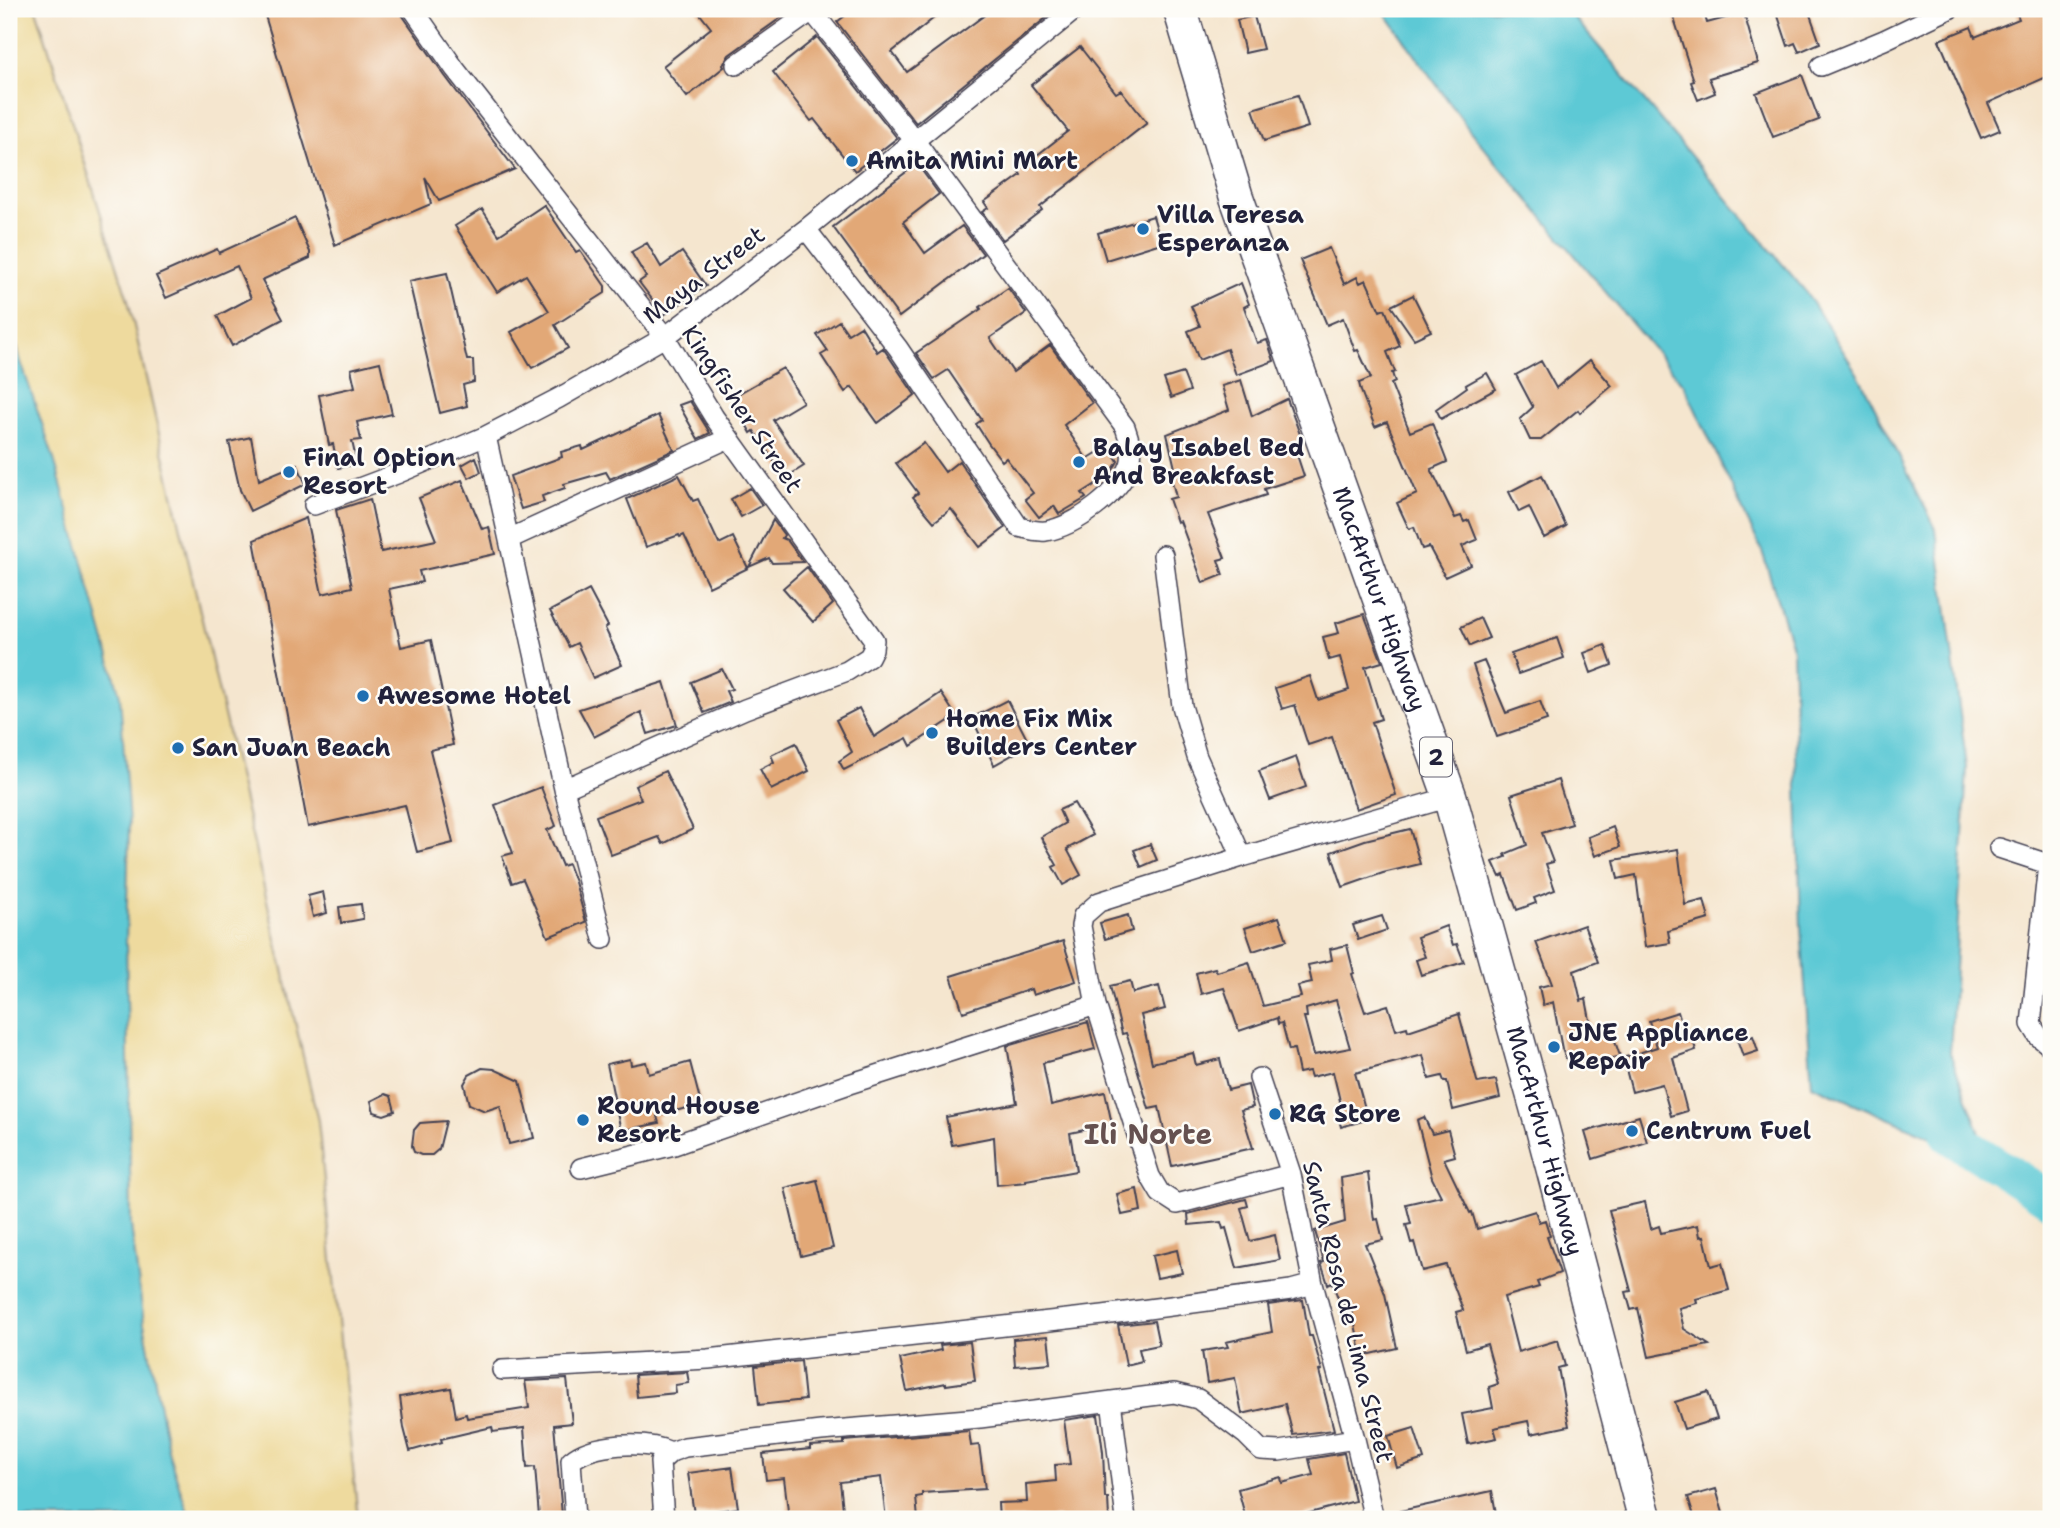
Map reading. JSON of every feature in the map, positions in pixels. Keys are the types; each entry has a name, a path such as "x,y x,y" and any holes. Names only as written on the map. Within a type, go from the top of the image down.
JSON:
{"highway":[{"name":"MacArthur Highway","path":"1180,9 1236,196 1450,797 1542,1127 1645,1519"}],"street":[{"name":"Kingfisher Street","path":"413,9 455,69 665,337 729,439 874,639 869,657 847,671 745,709 564,789"},
{"name":"Maya Street","path":"314,505 486,436 665,337 806,229 1076,9"},
{"path":"1821,66 1949,9"},
{"path":"736,65 813,10 915,141 1125,427 1130,442 1131,463 1109,495 1077,520 1057,528 1045,531 1019,527 898,348 806,229"},
{"path":"486,436 564,789 603,939"},
{"path":"509,539 729,439"},
{"path":"1163,555 1182,706 1198,757 1241,857"},
{"path":"1291,1174 1177,1204 1160,1193 1150,1176 1096,1005 1081,926 1083,916 1099,902 1241,857 1450,797"},
{"path":"1999,848 2050,865 2031,1024 2039,1037 2051,1047"},
{"path":"581,1168 674,1145 849,1084 1096,1005"},
{"name":"Santa Rosa de Lima Street","path":"1259,1078 1291,1174 1313,1284 1356,1439 1374,1519"},
{"path":"502,1370 708,1359 1116,1313 1291,1290 1313,1284"},
{"path":"664,1519 660,1462 671,1451 685,1447 821,1431 981,1418 1174,1393 1198,1399 1239,1429 1261,1450 1279,1451 1356,1439"},
{"path":"1111,1401 1126,1519"},
{"path":"575,1519 571,1461 581,1452 640,1443 671,1451"}],"sand":[{"name":"San Juan Beach","path":"9,9 36,9 128,300 318,1121 358,1519 190,1519 169,1455 144,1324 131,1226 126,941 129,825 18,349 9,327"}],"water":[{"path":"1382,9 1567,9 1806,292 1860,378 1936,529 1967,768 1950,1053 1991,1163 1812,1085 1801,928 1793,650 1762,551 1684,385 1470,131"},
{"path":"9,327 54,459 120,696 129,824 126,941 131,1226 144,1324 169,1455 190,1519 9,1519"}],"building":[{"path":"263,9 398,9 515,169 439,201 425,177 431,204 335,245"},
{"path":"696,9 793,9 729,55 724,67 687,97 663,66 711,28"},
{"path":"854,9 945,9 892,52 907,72 993,9 1057,9 916,123 837,22"},
{"path":"1671,9 1703,9 1707,23 1744,13 1758,63 1709,78 1715,93 1698,100"},
{"path":"1790,9 1808,9 1820,43 1799,52 1795,43 1788,46 1777,13"},
{"path":"2015,9 2049,9 2051,75 1988,103 2000,130 1981,138 1939,40 1971,27 1975,37 2019,19"},
{"path":"1254,16 1263,49 1245,53 1237,20"},
{"path":"817,37 897,138 855,171 773,72"},
{"path":"1080,47 1116,93 1121,90 1147,123 1040,207 1042,210 1003,240 982,212 988,208 984,202 1021,175 1018,170 1068,131 1031,85"},
{"path":"1802,75 1819,120 1773,137 1756,93"},
{"path":"1298,95 1308,127 1264,141 1253,109"},
{"path":"917,164 939,194 903,222 925,253 962,226 983,254 899,317 833,227"},
{"path":"544,205 576,252 580,250 605,286 605,293 555,325 568,348 532,368 511,332 549,311 526,275 497,292 455,226 482,209 499,235"},
{"path":"1153,216 1161,243 1106,260 1098,233"},
{"path":"295,218 310,252 310,258 262,280 283,319 232,346 217,316 251,298 237,266 166,298 156,276 217,249 219,253"},
{"path":"647,243 661,267 682,252 706,286 664,315 639,282 646,277 631,252"},
{"path":"1329,248 1344,284 1357,277 1360,283 1366,280 1380,311 1385,309 1400,346 1387,352 1395,372 1392,373 1395,382 1391,384 1410,432 1432,423 1447,462 1431,469 1455,518 1461,516 1464,522 1469,520 1477,540 1462,546 1471,565 1445,577 1429,547 1422,549 1414,527 1409,529 1397,503 1417,494 1387,422 1375,427 1359,383 1371,378 1358,350 1355,351 1343,318 1327,325 1300,260"},
{"path":"447,273 467,360 473,360 474,382 463,385 467,406 440,413 409,281"},
{"path":"1241,283 1249,304 1244,307 1257,343 1267,340 1274,361 1236,375 1227,349 1199,360 1188,331 1200,326 1191,306"},
{"path":"1008,288 1026,313 990,338 1013,372 1050,345 1092,403 1064,425 1087,459 1108,446 1118,461 1110,475 1082,493 1086,498 1059,514 1054,506 1039,517 1025,499 1033,493 1006,458 1002,461 989,444 976,424 982,420 948,370 934,379 916,353"},
{"path":"1413,295 1431,331 1414,339 1391,306"},
{"path":"839,321 848,334 861,326 877,352 883,348 915,395 878,423 852,387 845,392 821,355 828,351 817,335"},
{"path":"1590,360 1612,386 1580,413 1578,410 1541,440 1530,440 1520,419 1533,407 1516,375 1541,361 1556,388"},
{"path":"380,362 392,414 357,422 361,440 352,441 357,464 338,468 333,444 329,445 319,395 355,387 351,369"},
{"path":"783,368 803,402 773,420 804,466 785,478 754,431 751,433 731,398"},
{"path":"1183,373 1190,391 1171,398 1164,379"},
{"path":"1487,373 1496,389 1441,419 1436,409 1467,387 1466,385"},
{"path":"1241,380 1252,416 1287,399 1302,440 1293,443 1304,476 1264,489 1266,495 1208,514 1225,558 1218,560 1223,575 1203,583 1169,499 1176,497 1169,470 1175,468 1167,434 1229,410 1222,386"},
{"path":"690,401 710,433 698,439 679,405"},
{"path":"658,415 674,450 610,479 606,472 564,484 565,488 542,496 544,502 521,509 510,476 562,457 561,452 582,446 583,450"},
{"name":"Final Option Resort","path":"251,437 259,480 297,464 306,484 250,511 240,490 229,442"},
{"path":"924,443 945,472 959,461 1005,528 980,547 951,509 934,522 913,497 918,493 896,463"},
{"path":"476,457 481,472 469,478 462,465"},
{"path":"679,475 693,501 698,499 719,544 733,537 748,568 709,587 684,535 646,547 627,499"},
{"path":"1542,475 1566,526 1544,538 1529,507 1519,512 1509,492"},
{"name":"Awesome Hotel","path":"462,480 482,529 489,527 495,554 419,571 422,582 389,589 401,647 431,640 453,745 430,750 453,843 417,852 405,805 308,827 254,540 306,518 322,594 352,587 336,510 370,499 381,552 436,540 419,498"},
{"path":"750,488 762,505 741,517 731,499"},
{"path":"773,520 784,535 782,538 787,540 803,562 772,563 769,558 749,567"},
{"path":"807,567 833,604 813,622 783,588"},
{"path":"589,590 608,626 605,628 622,665 593,678 577,643 569,647 550,611"},
{"path":"1364,614 1382,662 1365,667 1381,719 1372,722 1396,795 1356,809 1332,737 1308,745 1295,705 1282,709 1275,688 1310,676 1318,700 1349,690 1340,657 1329,660 1323,637 1339,633 1336,623"},
{"path":"1480,618 1489,638 1470,646 1461,627"},
{"path":"1557,638 1564,658 1518,674 1511,654"},
{"path":"1605,645 1612,665 1591,673 1584,653"},
{"path":"1484,661 1506,713 1540,701 1547,720 1497,737 1473,665"},
{"path":"722,669 732,689 726,691 731,702 704,713 691,682"},
{"path":"664,682 677,725 648,734 641,712 594,737 579,709"},
{"path":"941,693 956,716 911,746 907,738 844,770 839,761 852,752 836,720 859,708 874,737"},
{"path":"1007,700 1030,745 994,765 972,718"},
{"path":"796,743 809,771 771,790 760,769 774,762 771,755"},
{"path":"1296,757 1306,787 1270,800 1259,771"},
{"path":"665,771 693,829 663,844 659,837 611,855 596,816 641,799 635,786"},
{"path":"1558,780 1572,824 1542,833 1553,862 1546,864 1555,890 1534,898 1536,903 1517,910 1504,875 1500,877 1493,862 1527,845 1511,795"},
{"path":"541,787 556,826 547,830 562,866 568,864 586,922 548,937 523,879 512,883 502,856 513,853 495,805"},
{"path":"1074,803 1093,835 1067,849 1081,875 1063,885 1053,867 1057,865 1041,837 1065,823 1059,810"},
{"path":"1613,827 1620,847 1595,856 1588,837"},
{"path":"1410,829 1420,864 1343,887 1331,852"},
{"path":"1150,844 1157,860 1141,867 1134,850"},
{"path":"1678,849 1685,905 1704,900 1709,919 1668,931 1670,943 1645,947 1636,875 1618,879 1614,860"},
{"path":"323,892 327,913 313,917 308,896"},
{"path":"361,904 363,919 341,923 339,907"},
{"path":"1128,915 1132,931 1105,939 1100,923"},
{"path":"1382,916 1387,930 1358,940 1353,925"},
{"path":"1279,917 1287,940 1253,951 1245,928"},
{"path":"1584,925 1598,962 1574,971 1581,1001 1586,999 1593,1036 1611,1030 1620,1056 1579,1069 1575,1056 1566,1059 1562,1049 1553,1002 1543,1005 1539,987 1552,984 1536,942"},
{"path":"1446,926 1453,945 1457,944 1464,962 1421,975 1416,960 1425,957 1417,937"},
{"path":"1063,941 1076,981 1033,995 1031,989 963,1012 951,976"},
{"path":"1347,945 1354,973 1352,974 1365,1012 1388,1005 1396,1030 1407,1027 1408,1031 1459,1014 1477,1081 1496,1080 1500,1098 1453,1110 1447,1081 1444,1081 1442,1076 1429,1079 1423,1055 1355,1073 1366,1112 1359,1114 1362,1121 1341,1127 1336,1107 1341,1105 1333,1072 1311,1077 1309,1071 1299,1073 1294,1049 1289,1050 1282,1023 1278,1024 1277,1018 1239,1031 1224,988 1201,994 1196,973 1215,968 1217,972 1249,962 1263,1006 1301,997 1298,986 1312,983 1308,965 1332,960 1330,949","holes":["1336,1000 1350,1048 1314,1055 1304,1017 1307,1017 1306,1009"]},
{"path":"1130,981 1133,993 1159,986 1165,1009 1141,1015 1152,1063 1193,1053 1196,1065 1220,1059 1228,1090 1248,1085 1253,1107 1241,1110 1253,1148 1172,1166 1159,1107 1149,1109 1126,1033 1122,1034 1110,986"},
{"path":"1678,1012 1686,1037 1691,1035 1696,1050 1673,1058 1687,1111 1671,1116 1662,1084 1632,1092 1623,1058 1657,1047 1649,1021"},
{"path":"1088,1022 1095,1049 1043,1063 1051,1105 1105,1092 1112,1124 1070,1133 1076,1171 1026,1182 997,1185 994,1137 952,1145 946,1117 1017,1103 1007,1046"},
{"path":"1753,1036 1758,1051 1743,1056 1738,1042"},
{"path":"630,1059 631,1065 646,1062 649,1074 690,1062 701,1104 657,1116 659,1123 621,1131 607,1064"},
{"path":"482,1068 494,1069 520,1081 534,1138 509,1144 500,1106 485,1111 469,1104 464,1084 469,1075"},
{"path":"385,1094 391,1096 395,1111 384,1115 374,1112 371,1101"},
{"path":"1639,1116 1647,1142 1593,1159 1585,1132"},
{"path":"1424,1117 1432,1134 1448,1130 1455,1156 1444,1159 1470,1213 1472,1212 1477,1229 1535,1211 1539,1222 1545,1220 1550,1236 1547,1237 1560,1273 1537,1282 1539,1287 1504,1297 1518,1352 1558,1340 1565,1366 1558,1368 1569,1426 1531,1434 1528,1421 1494,1428 1497,1438 1468,1444 1462,1414 1493,1408 1489,1387 1498,1384 1487,1344 1466,1350 1456,1312 1463,1310 1446,1265 1422,1271 1406,1225 1411,1224 1406,1204 1441,1196 1432,1178 1417,1120"},
{"path":"446,1121 439,1149 432,1155 414,1152 414,1130 420,1123"},
{"path":"1368,1173 1374,1220 1378,1219 1383,1240 1365,1244 1385,1294 1397,1348 1362,1356 1350,1302 1341,1306 1332,1282 1328,1284 1315,1231 1345,1222 1341,1178"},
{"path":"817,1180 833,1248 801,1256 785,1188"},
{"path":"1137,1189 1141,1211 1122,1215 1117,1194"},
{"path":"1246,1199 1248,1206 1241,1208 1250,1241 1275,1235 1280,1260 1237,1268 1226,1228 1223,1229 1221,1222 1189,1225 1188,1214"},
{"path":"1645,1202 1651,1229 1659,1226 1661,1233 1698,1225 1700,1237 1704,1236 1711,1266 1722,1263 1729,1290 1696,1299 1697,1303 1679,1308 1684,1329 1709,1345 1649,1357 1638,1308 1631,1310 1626,1292 1631,1291 1609,1210"},
{"path":"1177,1250 1182,1273 1157,1278 1152,1256"},
{"path":"1303,1300 1309,1336 1312,1336 1322,1370 1319,1371 1334,1430 1293,1435 1285,1404 1242,1414 1235,1378 1207,1383 1202,1351 1228,1347 1226,1342 1272,1332 1268,1305"},
{"path":"1154,1321 1159,1345 1139,1349 1142,1361 1126,1365 1118,1325"},
{"path":"1048,1336 1051,1363 1015,1366 1013,1339"},
{"path":"970,1342 975,1381 946,1383 907,1391 900,1359 941,1350 940,1345"},
{"path":"801,1361 805,1400 759,1405 755,1366"},
{"path":"687,1372 689,1383 675,1385 676,1393 637,1397 635,1375"},
{"path":"567,1379 572,1423 554,1425 562,1515 539,1517 535,1467 527,1468 524,1428 493,1432 492,1427 441,1439 442,1442 410,1451 400,1397 451,1388 456,1417 466,1414 467,1418 529,1408 525,1381"},
{"path":"1708,1392 1717,1419 1684,1429 1675,1402"},
{"path":"1098,1415 1109,1519 999,1519 998,1503 1027,1502 1026,1484 1056,1481 1055,1465 1070,1464 1064,1420"},
{"path":"1414,1428 1424,1459 1397,1468 1388,1436"},
{"path":"969,1431 971,1446 979,1445 985,1489 922,1493 922,1496 916,1497 918,1519 886,1519 881,1477 840,1482 844,1519 789,1519 784,1478 766,1480 763,1454 810,1449 810,1446 844,1444 844,1441"},
{"path":"1344,1453 1355,1501 1287,1519 1246,1519 1238,1489 1281,1477 1282,1483 1313,1475 1309,1459"},
{"path":"732,1467 738,1508 694,1514 688,1473"},
{"path":"1716,1489 1723,1513 1695,1519 1688,1497"},
{"path":"1492,1491 1497,1519 1401,1519 1400,1511"}],"waterway":[{"path":"1949,1135 2051,1200"}],"place":[{"name":"Amita Mini Mart","path":"852,161"},
{"name":"Villa Teresa Esperanza","path":"1143,229"},
{"name":"Balay Isabel Bed And Breakfast","path":"1079,462"},
{"name":"Final Option Resort","path":"289,472"},
{"name":"Awesome Hotel","path":"363,696"},
{"name":"Home Fix Mix Builders Center","path":"932,733"},
{"name":"San Juan Beach","path":"178,748"},
{"name":"JNE Appliance Repair","path":"1554,1047"},
{"name":"RG Store","path":"1275,1114"},
{"name":"Round House Resort","path":"583,1120"},
{"name":"Centrum Fuel","path":"1632,1131"}],"district":[{"name":"Ili Norte","path":"1148,1134"}]}
